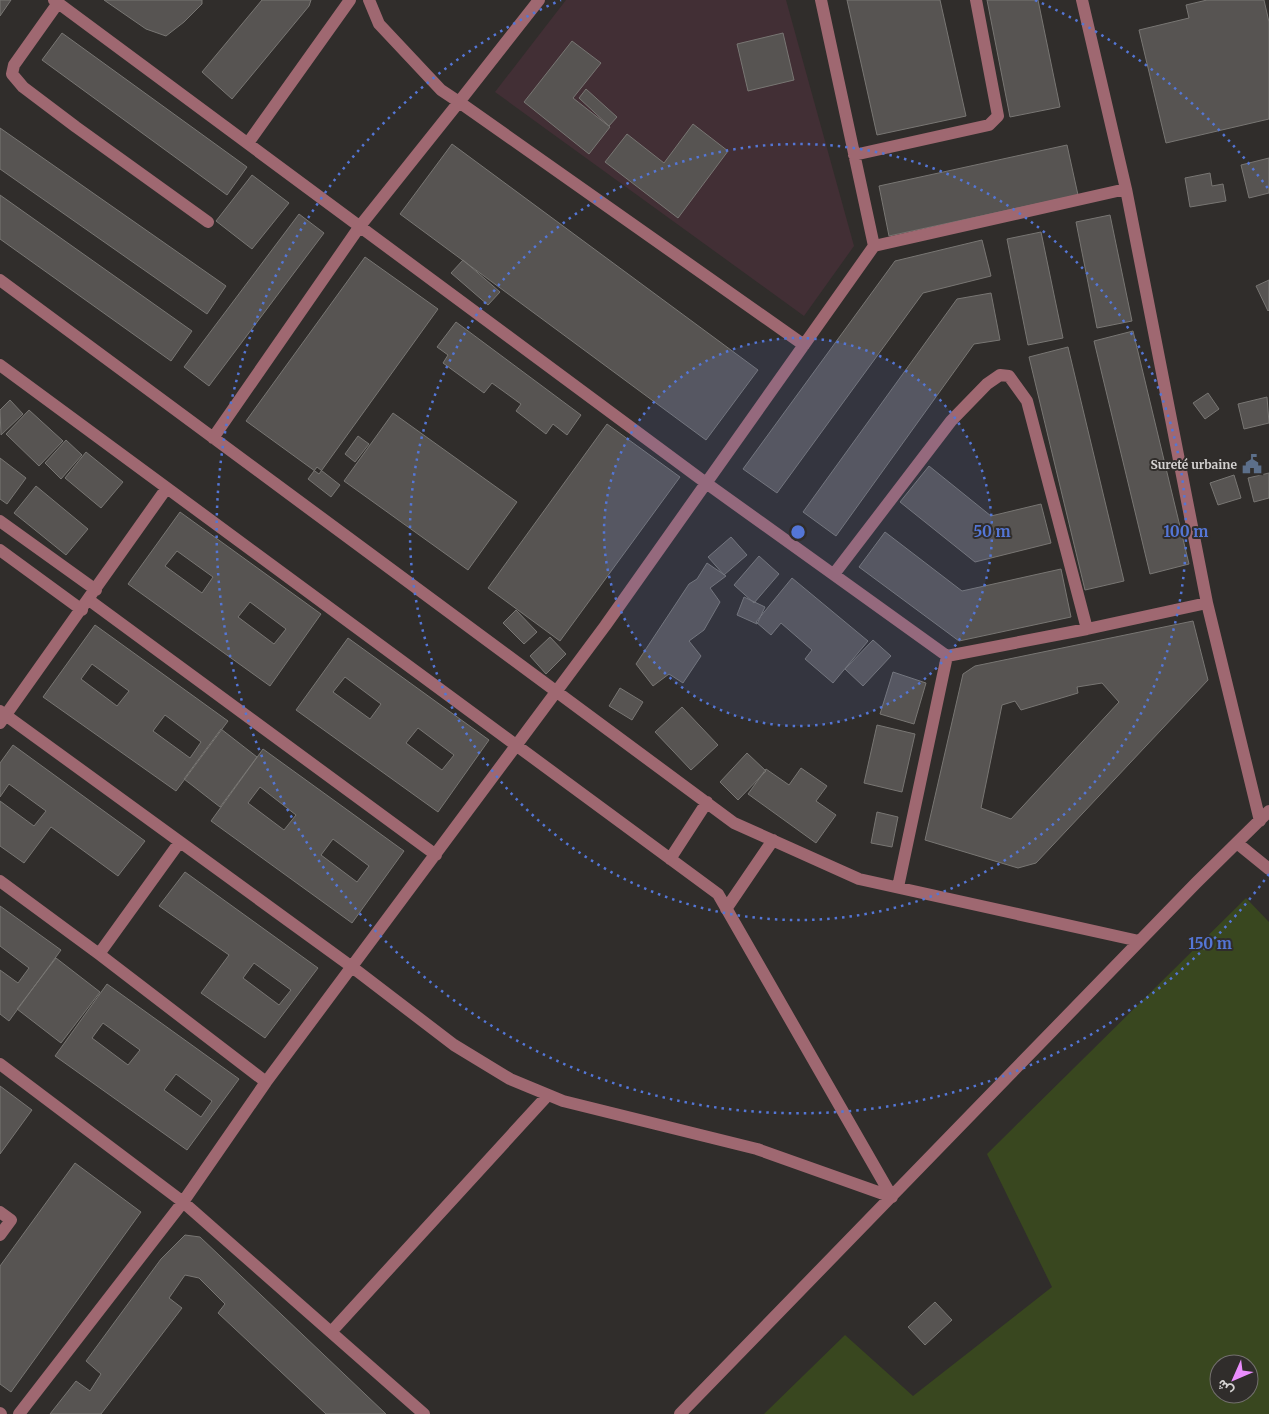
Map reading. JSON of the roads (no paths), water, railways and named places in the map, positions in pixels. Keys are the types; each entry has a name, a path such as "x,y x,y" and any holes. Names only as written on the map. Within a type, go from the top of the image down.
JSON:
{"street":[{"path":"248,143 350,0"},
{"path":"369,0 379,24 441,90 804,345"},
{"path":"213,438 360,226 539,0"},
{"path":"821,0 874,246"},
{"path":"854,155 989,125 998,116 976,0"},
{"path":"1082,0 1126,189 1207,603 1260,821"},
{"path":"208,222 61,116 23,87 12,74 14,65 56,1 706,483 947,656 1087,629 1207,603"},
{"path":"19,1414 183,1202 266,1082 557,691 874,246 1126,189"},
{"path":"0,280 734,823 859,879 1139,941"},
{"path":"0,365 718,894 892,1197"},
{"path":"834,574 951,421 987,384 1000,375 1009,376 1027,402 1087,629"},
{"path":"166,489 89,600 2,716 352,967 454,1045 510,1079 563,1101 757,1149 892,1197"},
{"path":"0,521 89,600 436,855"},
{"path":"0,550 89,600"},
{"path":"898,887 947,656"},
{"path":"670,859 707,802"},
{"path":"680,1414 1139,941 1269,811"},
{"path":"726,909 773,840"},
{"path":"99,954 179,843"},
{"path":"1237,844 1269,869"},
{"path":"0,881 266,1082"},
{"path":"0,1064 183,1202 332,1331 424,1414"},
{"path":"332,1331 548,1095"},
{"path":"0,1212 11,1220 0,1235"}],"place":[{"name":"Sureté urbaine","path":"1252,464"}]}
